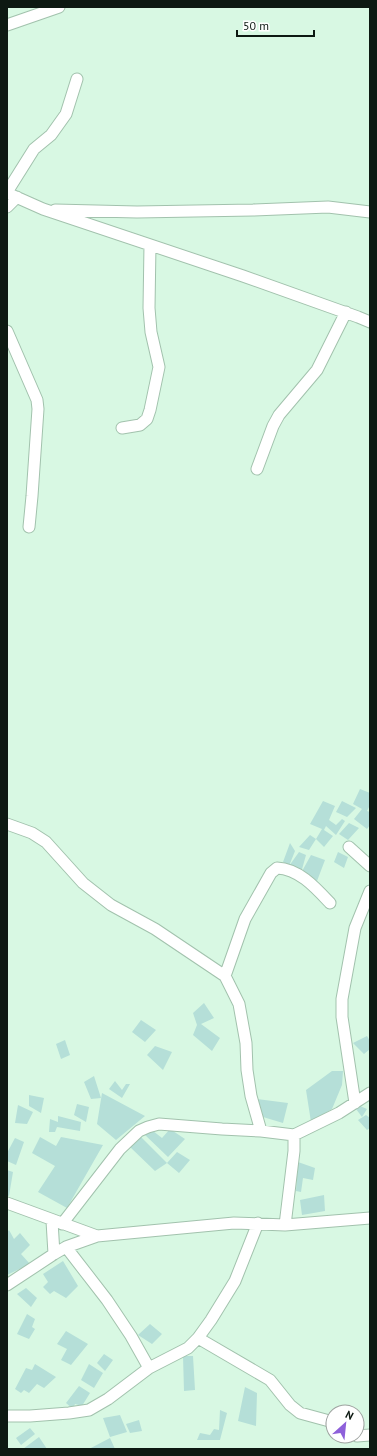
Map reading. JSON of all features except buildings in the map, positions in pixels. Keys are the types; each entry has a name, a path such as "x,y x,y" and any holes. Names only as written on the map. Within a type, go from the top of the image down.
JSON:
{"street":[{"path":"7,25 59,7"},
{"path":"7,207 10,194 34,149 51,135 66,114 77,78"},
{"path":"10,194 43,209 346,312 370,322"},
{"path":"43,209 137,212 328,207 370,212"},
{"path":"122,428 140,425 147,419 159,367 151,332 149,308 150,245"},
{"path":"257,469 279,414 317,370 346,312"},
{"path":"7,331 36,400 38,409 29,526"},
{"path":"7,824 32,834 46,842 83,883 111,905 155,929 225,976 239,1004 246,1043 251,1096 261,1131"},
{"path":"349,847 370,866"},
{"path":"225,976 245,919 271,873 276,868 286,868 307,880 330,903"},
{"path":"355,1103 342,1017 342,999 355,928 370,892"},
{"path":"62,1224 120,1149 139,1130 148,1126 159,1124 261,1131 294,1135 339,1113 370,1093"},
{"path":"285,1225 294,1151 294,1135"},
{"path":"7,1203 52,1221 97,1236"},
{"path":"7,1285 66,1247 97,1236 234,1223 285,1225 370,1218"},
{"path":"52,1221 54,1254"},
{"path":"7,1416 30,1416 89,1410 108,1400 149,1368 188,1348 198,1338 211,1320 235,1281 258,1223"},
{"path":"66,1247 107,1300 149,1368"},
{"path":"198,1338 270,1380 290,1405 300,1413 325,1420"}]}
